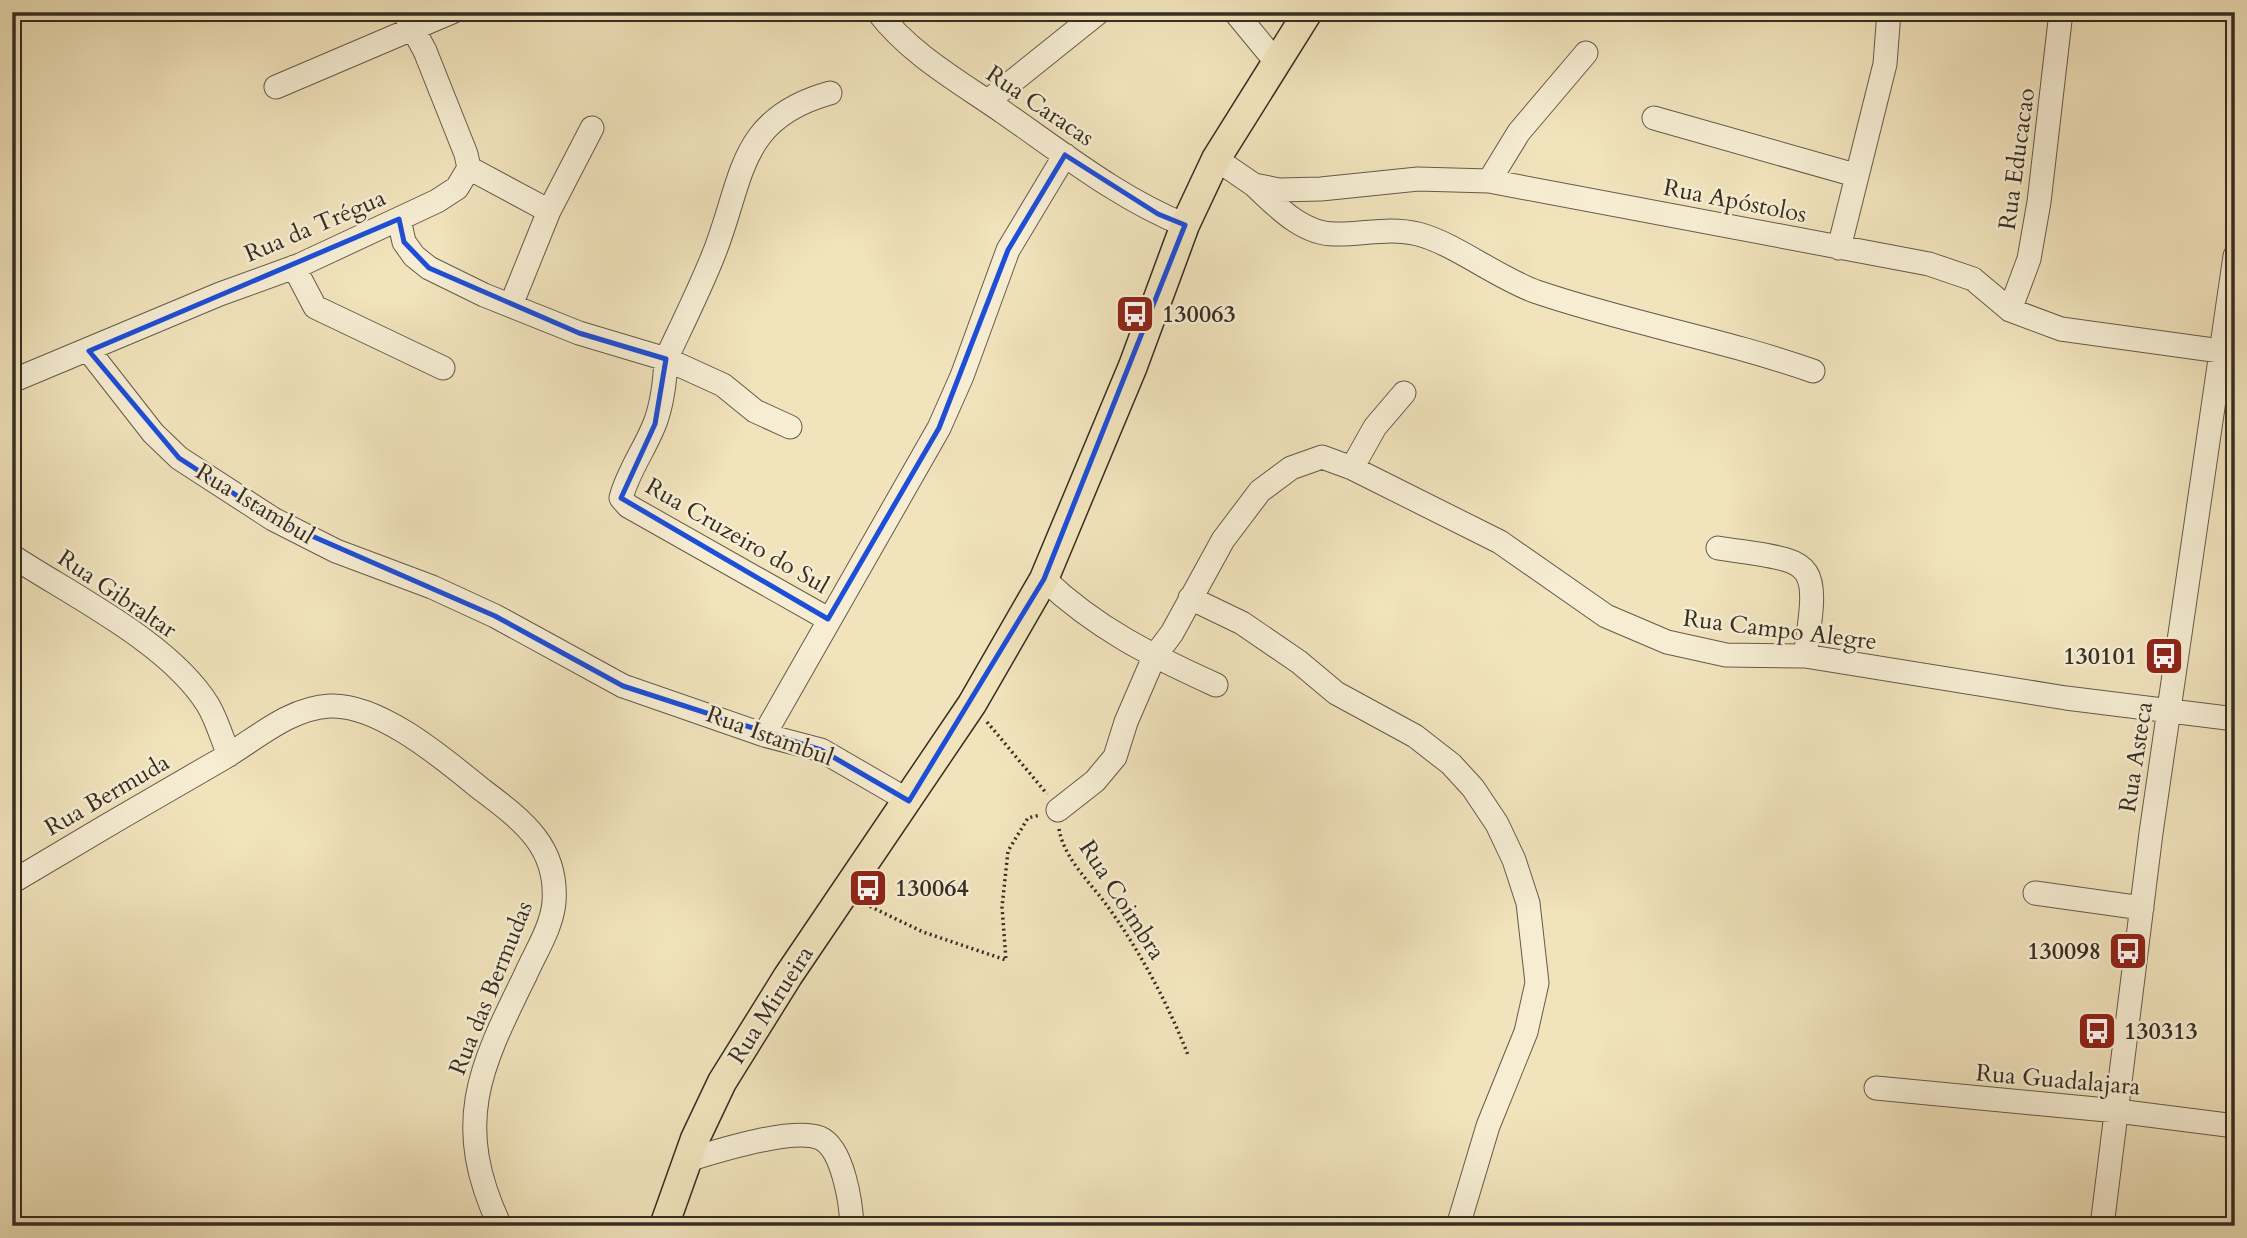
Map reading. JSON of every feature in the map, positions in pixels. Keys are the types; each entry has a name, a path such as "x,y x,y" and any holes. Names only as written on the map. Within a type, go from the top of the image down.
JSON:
{"main road":[{"path":"909,802 972,704 1044,579 1133,366 1185,225 1216,159 1308,12"},
{"name":"Rua Mirueira","path":"664,1226 688,1160 722,1082 788,976 909,802"}],"street":[{"path":"276,87 409,20 453,12"},
{"name":"Rua Caracas","path":"878,12 890,28 920,54 1065,155 1158,214 1185,225"},
{"path":"988,101 1099,12"},
{"path":"1235,12 1277,63"},
{"path":"1839,248 1855,175 1885,64 1889,12"},
{"name":"Rua Educacao","path":"2010,310 2029,259 2039,202 2060,12"},
{"path":"409,20 469,168 549,211"},
{"path":"1489,181 1519,132 1586,53"},
{"path":"666,359 713,255 744,160 753,144 770,123 788,109 803,100 830,93"},
{"path":"1654,118 1855,175"},
{"path":"512,305 549,211 592,128"},
{"path":"764,735 939,428 962,376 1008,250 1065,155"},
{"name":"Rua Apóstolos","path":"1216,159 1254,185 1279,190 1321,190 1418,179 1489,181 1929,264 1973,279 2010,310 2061,329 2227,352"},
{"name":"Rua da Trégua","path":"12,382 220,294 294,267 399,219 457,188 469,168"},
{"path":"1254,185 1284,214 1311,228 1336,235 1362,231 1419,234 1521,286 1570,303 1758,352 1813,371"},
{"path":"399,219 404,242 414,256 429,268 579,333 666,359 723,386 755,411 790,427"},
{"name":"Rua Asteca","path":"2102,1226 2170,712 2227,352 2235,256"},
{"path":"294,267 315,307 443,368"},
{"name":"Rua Istambul","path":"89,351 153,433 179,458 273,519 336,551 432,587 495,616 623,686 764,735 821,750 909,802"},
{"name":"Rua Cruzeiro do Sul","path":"666,359 665,385 655,424 621,498 628,506 828,619"},
{"path":"1352,468 1375,427 1404,393"},
{"name":"Rua Campo Alegre","path":"1190,598 1223,540 1260,491 1291,468 1322,457 1352,468 1500,542 1606,616 1667,642 1726,655 1805,656 2170,712 2235,719"},
{"path":"1718,548 1789,559 1808,571 1814,587 1805,656"},
{"name":"Rua Gibraltar","path":"12,556 126,627 171,662 208,705 229,755"},
{"path":"1044,579 1072,606 1114,636 1216,684"},
{"path":"1058,810 1095,781 1115,757 1126,722 1154,657 1172,633 1190,598 1242,623 1299,662 1336,693 1415,737 1451,764 1473,788 1497,824 1514,860 1528,903 1537,983 1526,1032 1488,1126 1458,1226"},
{"name":"Rua das Bermudas","path":"229,755 266,729 300,713 331,706 365,712 400,729 478,786 522,821 543,847 554,872 554,905 542,941 490,1051 479,1081 473,1121 476,1158 500,1226"},
{"name":"Rua Bermuda","path":"12,882 229,755"},
{"path":"2035,893 2142,908"},
{"name":"Rua Guadalajara","path":"1876,1088 2116,1111 2235,1126"},
{"path":"688,1160 778,1137 819,1138 834,1150 844,1179 852,1226"}],"path":[{"name":"Rua Coimbra","path":"972,704 1058,810 1059,833 1074,862 1108,906 1158,989 1188,1055"},
{"path":"845,895 923,932 1006,960 1002,907 1009,851 1028,818 1058,810"}],"highlighted area":[{"path":"1065,155 1158,214 1185,225 1044,579 909,801 821,750 623,686 495,616 273,519 179,458 89,351 399,219 404,242 429,268 579,333 666,359 655,424 621,498 828,619 939,428 1008,250"}],"place":[{"name":"130063","path":"1135,314"},
{"name":"130101","path":"2164,656"},
{"name":"130064","path":"868,888"},
{"name":"130098","path":"2128,951"},
{"name":"130313","path":"2097,1031"}]}
